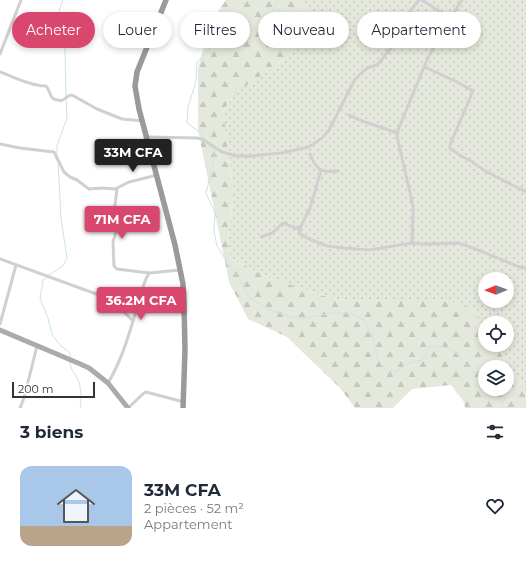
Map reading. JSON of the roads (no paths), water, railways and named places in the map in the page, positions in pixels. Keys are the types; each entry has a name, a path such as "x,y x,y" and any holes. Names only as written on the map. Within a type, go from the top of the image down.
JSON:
{"highway":[{"path":"166,0 143,55 136,79 136,93 175,245 183,284 184,408"}],"main road":[{"path":"0,330 88,368 108,383 128,408"}],"street":[{"path":"0,54 21,0"},
{"path":"147,137 202,139 222,152 236,156 281,153 309,147 322,138 329,130 355,79 367,68 378,64 396,42 405,17 419,0"},
{"path":"422,0 441,12"},
{"path":"454,12 462,0"},
{"path":"412,243 414,214 413,206 397,133 434,48"},
{"path":"425,67 473,91 450,148 485,171 526,192"},
{"path":"0,72 35,85 46,86 49,89 50,96 54,100 60,101 68,95 72,95 97,109 122,119 143,121"},
{"path":"348,115 397,133"},
{"path":"0,144 54,152 64,172 70,177 78,180 89,189 117,188 129,182 157,175"},
{"path":"310,154 314,163 321,170 330,172 338,171"},
{"path":"321,170 310,208 299,229 300,234 311,240 328,246 369,250 412,243 458,243 522,268 526,268"},
{"path":"117,188 114,212 117,223 113,242 114,266 117,269 149,273 180,270"},
{"path":"261,237 272,233 283,223 299,229"},
{"path":"0,259 110,299 133,321"},
{"path":"0,324 16,265"},
{"path":"108,383 115,372 124,349 149,273"},
{"path":"20,408 24,398 37,346"},
{"path":"128,408 146,392 184,402"}],"waterway":[{"path":"63,0 59,11 65,48 66,96"},
{"path":"206,140 201,133 187,123 188,107 196,81 197,62 210,49 213,37 224,33 250,31 269,22 278,0"},
{"path":"57,156 57,146 67,118 66,99"},
{"path":"210,146 215,152 206,193 215,213 214,231 217,246 240,280 248,296 265,308 294,318 307,318 330,313 349,313 365,321 373,337 378,360 386,371 397,371 409,363 422,360 430,346 444,347 456,353 472,371 478,374"},
{"path":"49,275 63,266 67,258 61,218 58,161"},
{"path":"47,277 43,280 40,299 48,318 52,334 59,344 70,353 70,358"},
{"path":"70,362 71,368 80,385 80,408"},
{"path":"501,408 506,396"}]}
